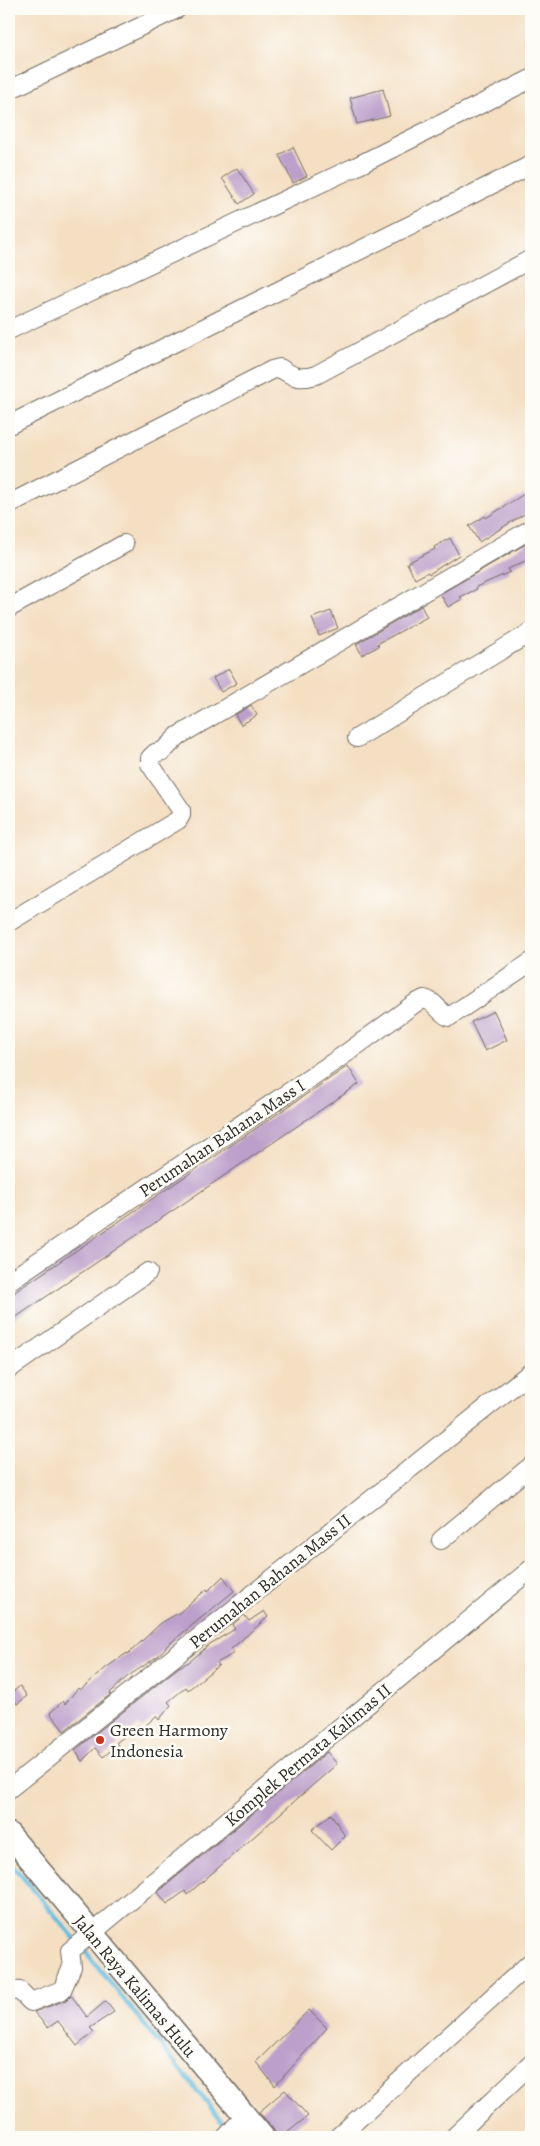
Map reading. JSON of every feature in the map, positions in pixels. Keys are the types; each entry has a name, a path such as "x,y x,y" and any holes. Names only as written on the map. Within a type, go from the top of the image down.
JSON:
{"street":[{"path":"9,90 177,9"},
{"path":"9,330 355,167 531,79"},
{"path":"9,425 531,165"},
{"path":"9,504 272,370 280,368 294,377 305,378 316,375 531,259"},
{"path":"9,922 178,820 181,810 150,764 150,758 155,753 163,750 178,736 531,529"},
{"path":"9,608 124,544"},
{"path":"357,738 531,632"},
{"name":"Perumahan Bahana Mass I","path":"9,1281 341,1057 414,1004 424,999 434,1003 445,1015 452,1015 531,962"},
{"path":"9,1369 148,1272"},
{"name":"Perumahan Bahana Mass II","path":"9,1789 531,1372"},
{"path":"441,1540 531,1466"},
{"name":"Komplek Permata Kalimas II","path":"84,1941 531,1569"},
{"name":"Jalan Raya Kalimas Hulu","path":"9,1834 84,1941 263,2137"},
{"path":"9,1990 20,1991 31,2002 62,1990 72,1966 70,1951 84,1941"},
{"path":"338,2137 531,1962"},
{"path":"454,2137 531,2064"},
{"path":"226,2137 244,2117"}],"building":[{"path":"383,89 390,116 357,124 350,98"},
{"path":"293,147 307,176 293,183 279,155"},
{"path":"237,168 254,194 239,204 222,178"},
{"path":"524,494 531,510 479,542 469,526 485,516 486,518"},
{"path":"450,538 459,555 429,574 428,572 415,579 407,563 435,549 434,547"},
{"path":"531,541 531,558 508,569 510,572 476,587 477,589 460,597 462,599 448,607 440,594"},
{"path":"421,606 427,617 377,644 379,646 362,655 356,644"},
{"path":"331,611 338,628 319,636 312,618"},
{"path":"229,669 237,683 221,692 213,678"},
{"path":"251,705 257,715 241,725 235,715"},
{"path":"494,1011 507,1040 485,1051 471,1022"},
{"path":"348,1066 359,1084 9,1322 9,1296"},
{"path":"223,1576 234,1591 168,1645 158,1656 127,1677 111,1694 64,1731 50,1713 63,1701 65,1704 78,1688 80,1690 107,1667 128,1654 161,1623 180,1612 207,1589 208,1591"},
{"path":"264,1611 268,1617 231,1649 234,1653 217,1663 219,1665 188,1690 186,1687 168,1702 171,1705 159,1720 156,1716 142,1729 139,1725 116,1743 118,1745 103,1757 95,1748 82,1761 75,1750 179,1667 189,1662 210,1644 235,1629 232,1625 244,1615 249,1621"},
{"path":"20,1686 27,1696 17,1704 10,1694"},
{"path":"327,1752 337,1764 187,1895 185,1891 167,1904 158,1892"},
{"path":"331,1814 345,1836 331,1850 312,1830"},
{"path":"71,1995 87,2017 106,2001 114,2012 90,2028 94,2032 77,2046 58,2021 48,2028 34,2012 66,2000"},
{"path":"309,2010 327,2028 275,2086 256,2062"},
{"path":"285,2090 308,2116 282,2137 277,2137 259,2112"}],"waterway":[{"path":"9,1861 76,1940"},
{"path":"81,1946 223,2123"}],"place":[{"name":"Green Harmony Indonesia","path":"100,1740"}]}
